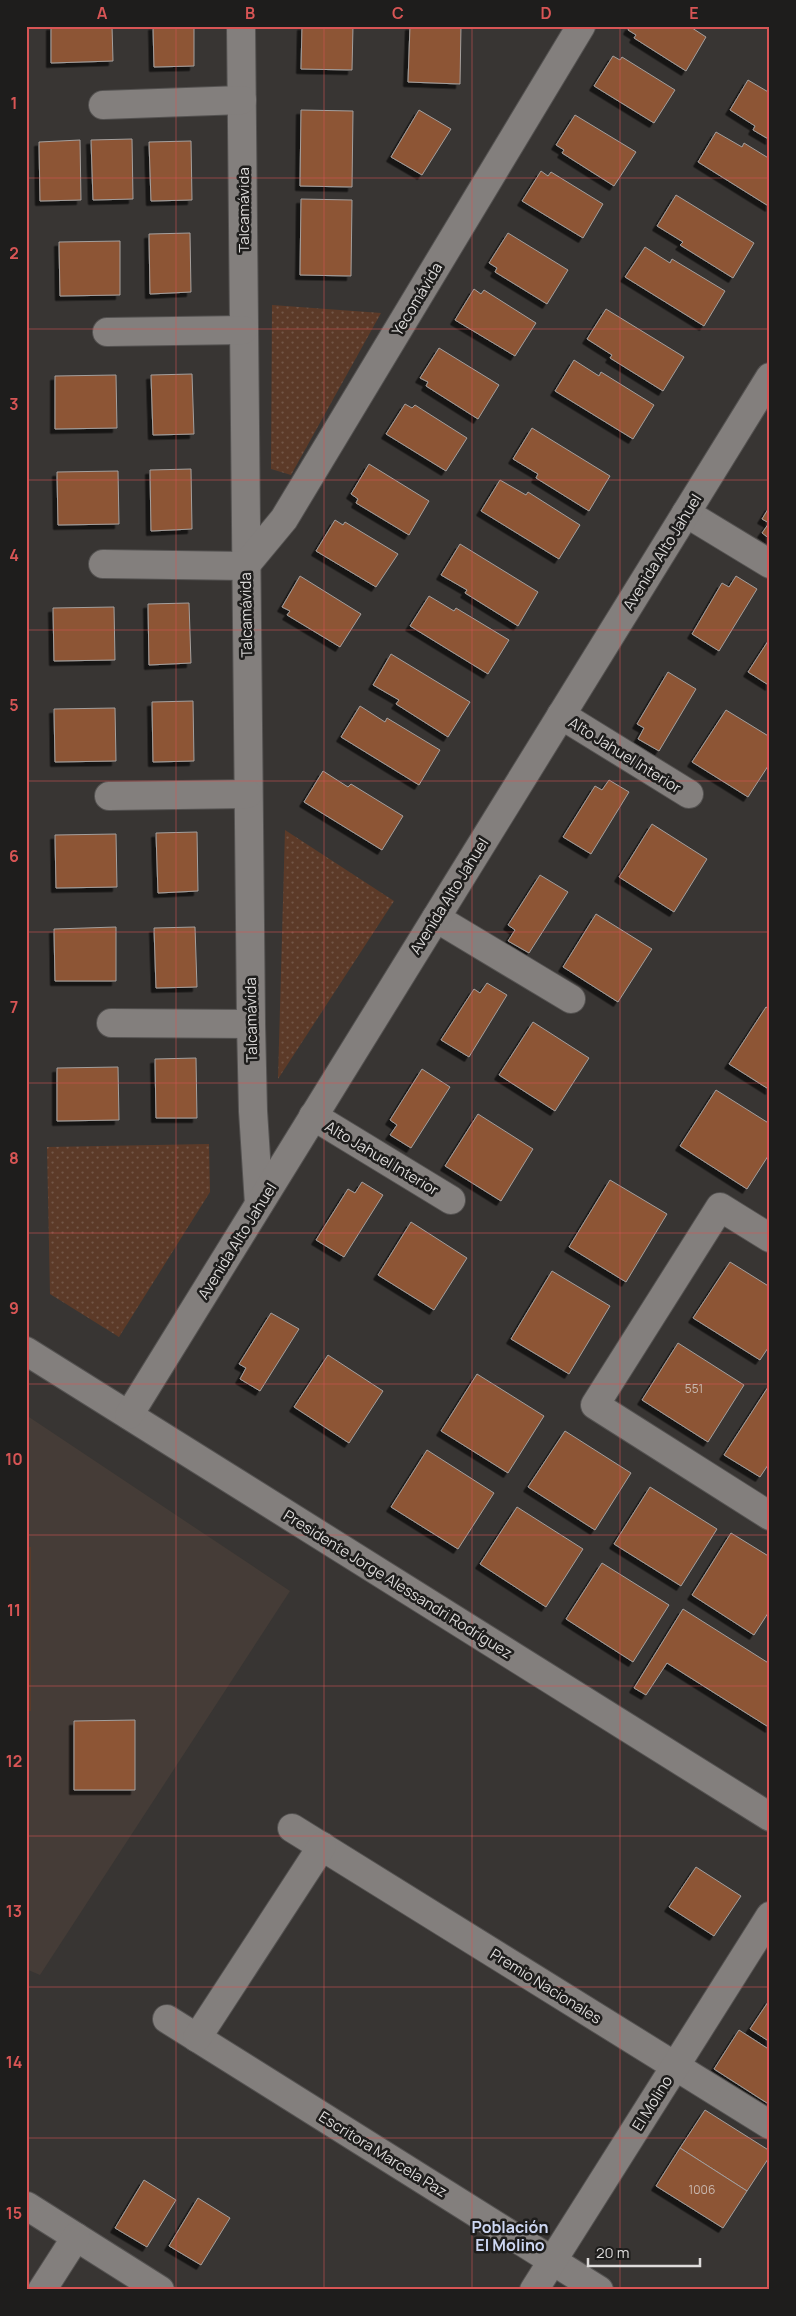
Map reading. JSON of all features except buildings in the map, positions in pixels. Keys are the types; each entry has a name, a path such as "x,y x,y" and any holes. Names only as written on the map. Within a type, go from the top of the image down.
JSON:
{"street":[{"name":"Talcamávida","path":"241,26 251,1024 253,1111 259,1204"},
{"name":"Yecomávida","path":"245,566 284,519 581,26"},
{"path":"103,105 242,100"},
{"path":"107,332 244,330"},
{"name":"Avenida Alto Jahuel","path":"129,1416 770,377"},
{"path":"686,513 770,564"},
{"path":"103,564 245,566"},
{"name":"Alto Jahuel Interior","path":"561,715 689,794"},
{"path":"109,796 248,794"},
{"path":"436,918 572,1000"},
{"path":"111,1024 251,1024"},
{"name":"Alto Jahuel Interior","path":"313,1116 451,1200"},
{"path":"770,1238 720,1207 595,1405 770,1516"},
{"name":"Presidente Jorge Alessandri Rodríguez","path":"26,1351 770,1817"},
{"name":"Premio Nacionales","path":"292,1828 770,2125"},
{"path":"198,2038 322,1846"},
{"name":"El Molino","path":"534,2290 770,1916"},
{"name":"Escritora Marcela Paz","path":"167,2019 598,2290"},
{"path":"27,2206 160,2290"},
{"path":"42,2290 76,2237"}],"shaded area":[{"path":"272,305 381,313 291,475 271,469"},
{"path":"285,830 394,901 278,1079"},
{"path":"209,1144 210,1192 119,1337 50,1294 47,1147"},
{"path":"26,1415 290,1591 40,1975 26,1969"},
{"path":"26,1547 31,1547 31,1711 26,1711"}],"district":[{"name":"Población El Molino","path":"510,2236"}]}
